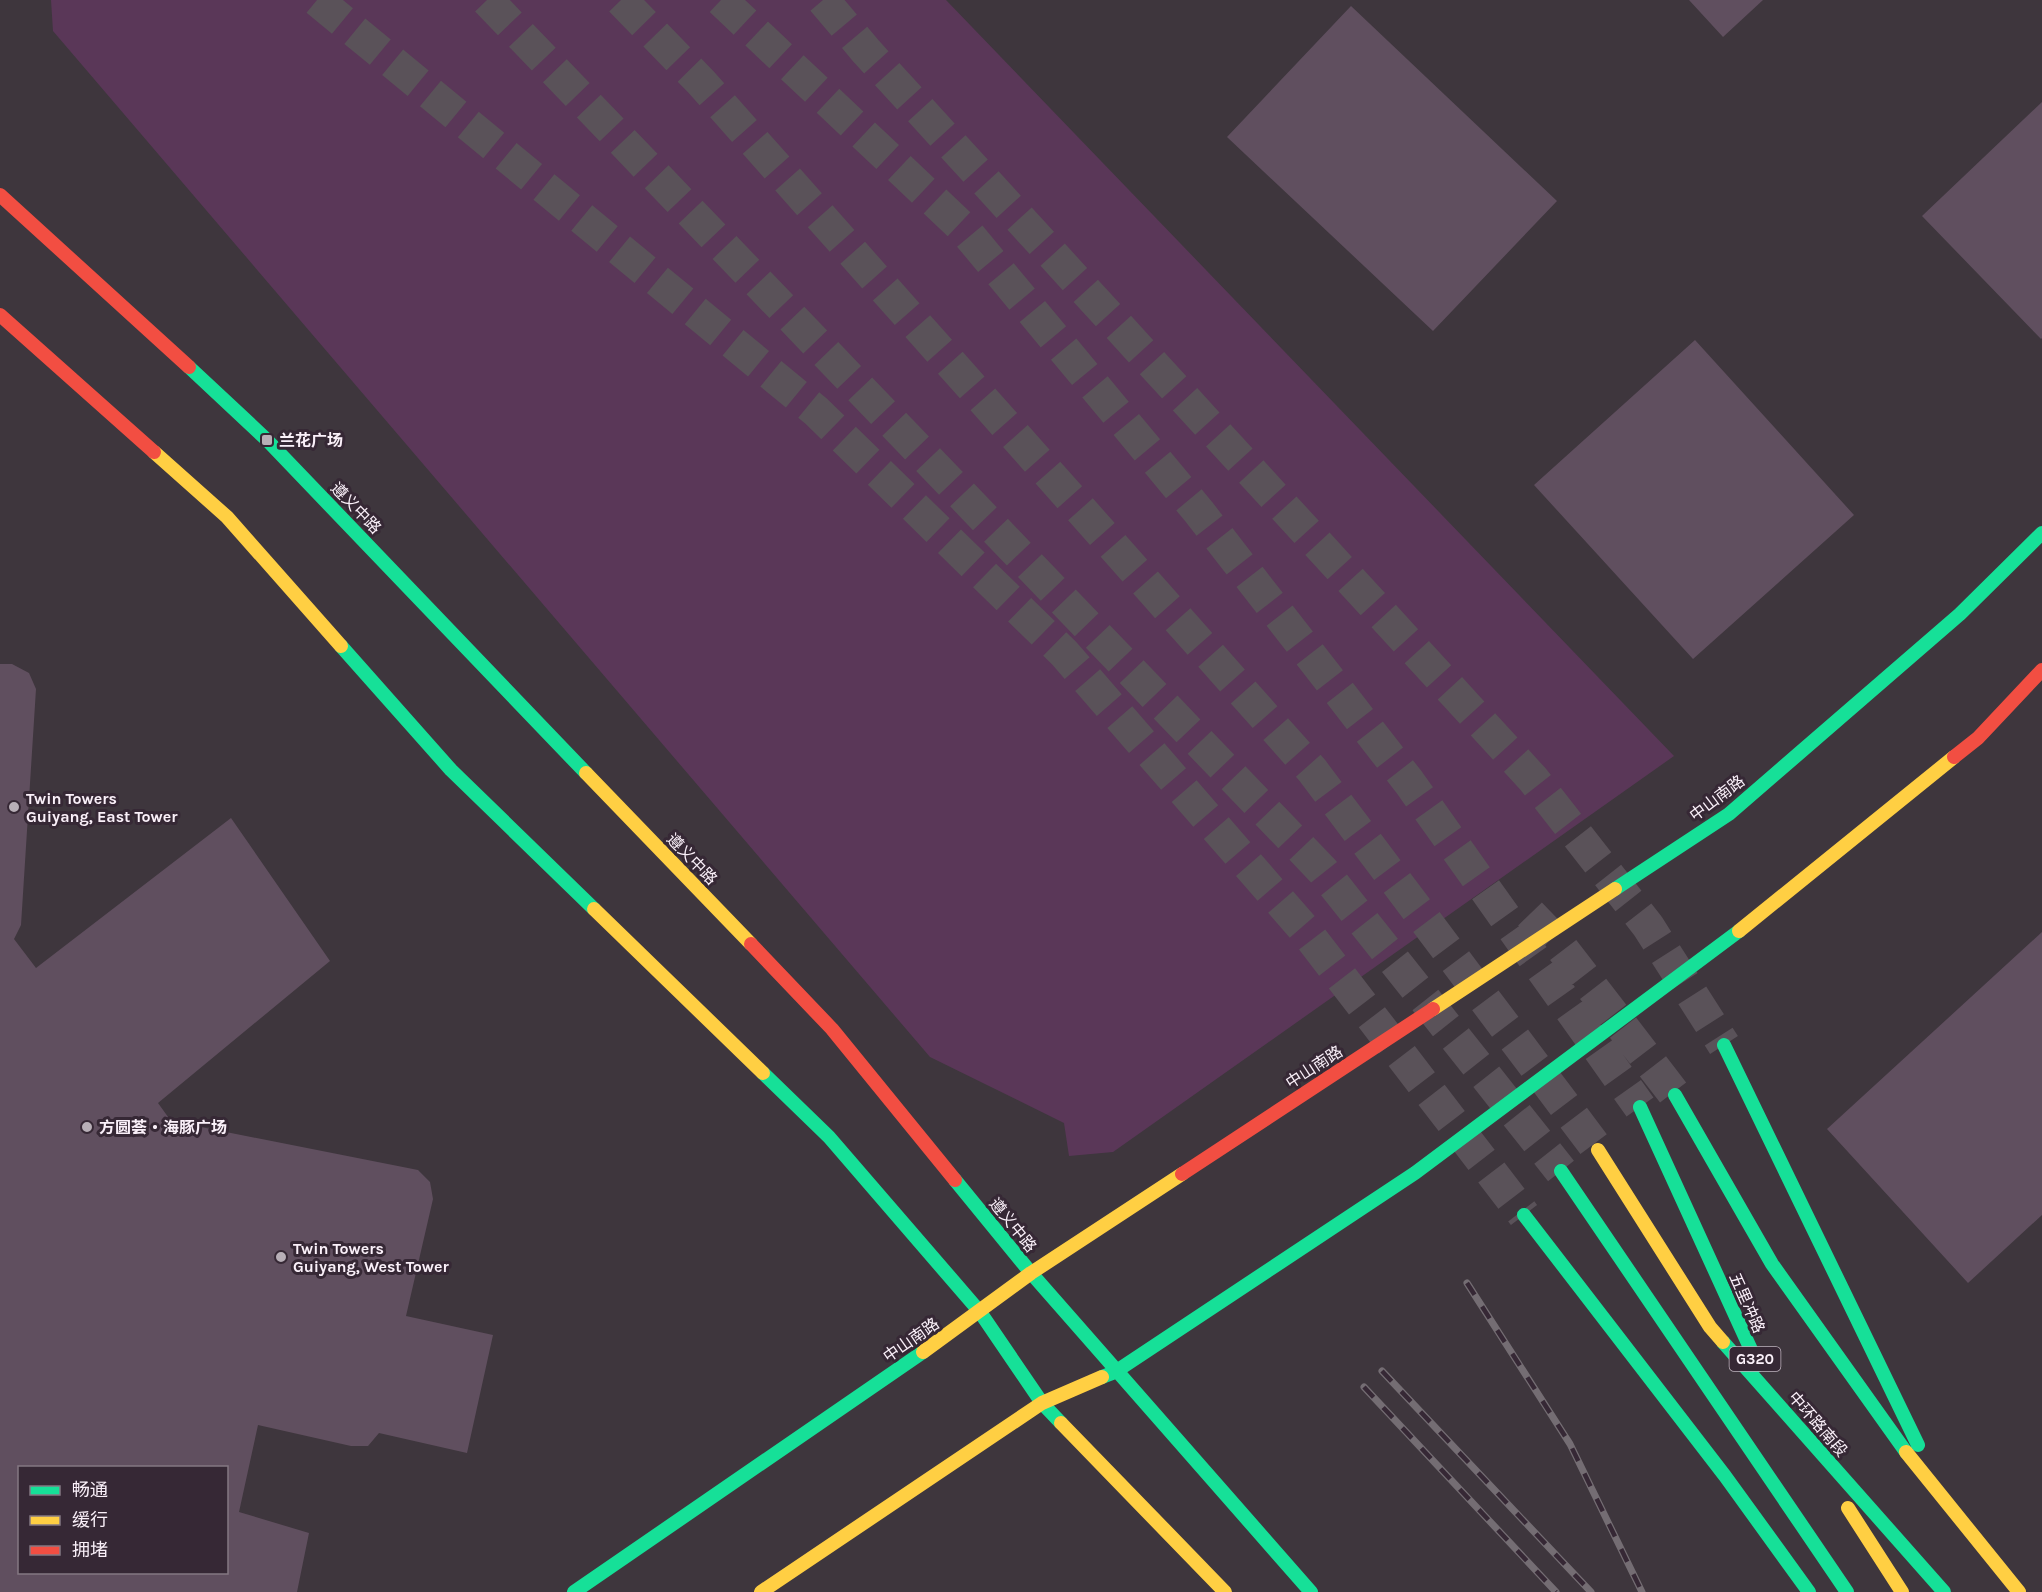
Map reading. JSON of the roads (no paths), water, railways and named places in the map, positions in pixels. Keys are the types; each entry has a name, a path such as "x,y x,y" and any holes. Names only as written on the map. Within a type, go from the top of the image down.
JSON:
{"main road":[{"name":"遵义中路","path":"0,195 126,307 267,440 816,1012 1031,1273 1311,1592"},
{"path":"0,315 227,517 451,770 829,1137 980,1312 1042,1403 1224,1592"},
{"name":"中山南路","path":"574,1592 980,1312 1031,1273 1729,814 1960,614 2042,533"},
{"path":"761,1592 1042,1403 1115,1371 1415,1173 1767,909 1978,738 2042,670"},
{"path":"1724,1046 1946,1503"},
{"path":"1675,1095 1772,1264 1891,1434 2019,1592"},
{"name":"五里冲路","path":"1640,1107 1760,1371 1902,1592"},
{"name":"中环路南段","path":"1598,1150 1710,1327 1944,1592"},
{"path":"1561,1171 1847,1592"},
{"path":"1524,1215 1725,1476 1809,1592"},
{"path":"1759,1463 1824,1582"}],"tunnel":[{"path":"317,0 816,411 1064,653 1304,929 1524,1215"},
{"path":"487,0 1323,871 1561,1171"},
{"path":"621,0 701,82 1312,770 1598,1150"},
{"path":"721,0 963,228 1199,512 1409,782 1640,1107"},
{"path":"823,0 866,51 1533,779 1648,926 1724,1045"},
{"path":"1530,914 1557,942 1675,1095"}],"railway":[{"path":"1467,1283 1570,1444 1642,1592"},
{"path":"1382,1371 1591,1592"},
{"path":"1364,1387 1556,1592"}],"place":[{"name":"兰花广场","path":"267,440"},
{"name":"Twin Towers Guiyang, East Tower","path":"14,807"},
{"name":"方圆荟・海豚广场","path":"87,1127"},
{"name":"Twin Towers Guiyang, West Tower","path":"281,1257"}]}
